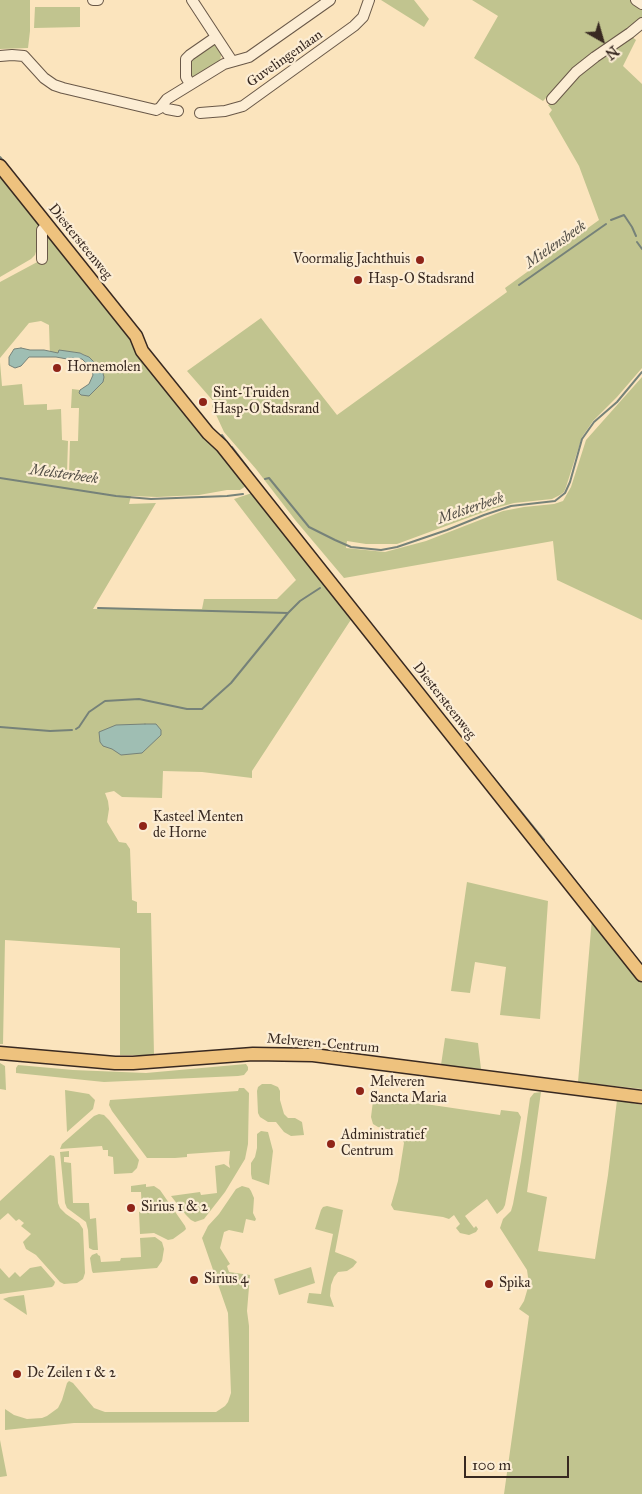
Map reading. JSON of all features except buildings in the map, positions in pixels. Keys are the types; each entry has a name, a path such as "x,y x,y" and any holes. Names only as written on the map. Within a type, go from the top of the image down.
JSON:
{"main road":[{"name":"Diestersteenweg","path":"0,166 136,336 142,351 208,433 222,446 642,975"},
{"name":"Melveren-Centrum","path":"0,1054 124,1063 253,1054 313,1055 642,1097"}],"street":[{"path":"93,0 98,0"},
{"path":"192,0 232,61"},
{"path":"0,56 24,56 44,78 63,88 156,110 167,99 224,64 249,57 330,0"},
{"name":"Guvelingenlaan","path":"200,113 225,111 243,106 354,26 363,17 369,0"},
{"path":"636,0 642,4"},
{"path":"552,99 576,72 642,23"},
{"path":"190,84 186,77 186,59 216,37"},
{"path":"163,105 167,110 178,111"},
{"path":"42,259 42,230 47,225"}],"green space":[{"path":"0,0 30,0 28,48 0,49"},
{"path":"381,0 414,0 429,19 424,27"},
{"path":"472,0 631,0 642,7 642,18 565,79 543,101 474,58 498,16"},
{"path":"35,7 80,7 80,27 34,28"},
{"path":"631,36 636,40 623,66 642,84 642,368 593,421 582,437 566,487 560,495 552,499 514,503 492,509 397,544 366,544 347,541 346,548 385,552 426,541 503,511 563,501 571,487 586,440 642,377 642,620 557,580 553,541 344,578 224,432 212,406 215,403 187,371 261,318 337,415 507,292 505,288 599,220 579,166 549,114 552,110 548,105 558,97 574,77"},
{"path":"215,42 222,51 220,61 191,78 189,60"},
{"path":"0,173 39,221 42,230 35,255 0,277"},
{"path":"47,233 169,388 166,392 202,437 206,435 246,486 240,490 227,490 199,495 131,496 129,504 156,503 93,609 202,609 204,599 277,599 296,580 234,499 252,493 352,618 252,771 252,778 202,772 163,771 162,798 122,797 114,791 105,793 109,809 107,822 119,842 126,843 130,849 132,900 137,902 137,913 151,913 154,1055 120,1055 120,948 5,940 3,1044 0,1044 0,362 2,386 22,384 24,405 47,404 47,410 61,409 62,440 68,441 67,474 69,474 70,441 78,441 79,408 71,408 72,389 80,390 79,393 103,382 89,357 80,353 68,352 50,356 49,325 41,321 29,323 0,358 0,282 41,260"},
{"path":"467,882 548,901 540,1019 500,1015 506,967 475,962 470,993 451,991"},
{"path":"592,918 642,983 642,1089 578,1082"},
{"path":"445,1038 478,1043 481,1069 441,1065"},
{"path":"0,1063 5,1066 6,1090 0,1089"},
{"path":"246,1064 248,1070 244,1075 238,1076 104,1082 16,1073 18,1065 73,1070 146,1073"},
{"path":"262,1084 271,1084 278,1087 284,1114 288,1118 295,1118 302,1122 304,1135 291,1136 284,1132 276,1122 268,1122 260,1117 258,1113 257,1091 258,1087"},
{"path":"239,1088 244,1088 249,1093 248,1144 245,1159 225,1192 204,1219 195,1222 186,1215 171,1196 200,1192 201,1195 217,1193 215,1166 224,1164 230,1168 230,1151 187,1154 187,1157 147,1158 112,1111 109,1105 110,1100 238,1091"},
{"path":"65,1090 89,1094 95,1100 93,1109 67,1132"},
{"path":"541,1092 527,1192 547,1197 538,1251 595,1259 617,1100 642,1105 642,1494 504,1494 529,1316 519,1309 524,1301 529,1284 527,1270 500,1228 503,1219 511,1211 513,1204 530,1098 534,1093"},
{"path":"374,1093 379,1093 378,1097 500,1115 501,1110 518,1112 521,1117 503,1209 497,1214 487,1199 465,1216 474,1228 476,1226 478,1229 469,1235 460,1233 456,1228 460,1224 454,1215 449,1219 394,1210 391,1205 398,1181 404,1143 397,1132 373,1124 371,1117"},
{"path":"104,1115 109,1120 139,1160 137,1168 132,1173 114,1174 113,1157 108,1156 108,1150 103,1150 102,1146 60,1149 62,1144 94,1116"},
{"path":"261,1131 268,1132 273,1151 269,1185 252,1179 251,1174 251,1163 257,1148 257,1134"},
{"path":"69,1151 69,1157 64,1157 64,1162 71,1163 73,1203 89,1203 90,1219 96,1218 98,1250 89,1248 86,1222 67,1208 65,1203 60,1152"},
{"path":"50,1155 54,1156 55,1159 60,1208 79,1223 83,1229 85,1273 83,1279 77,1283 64,1284 60,1282 36,1255 26,1249 23,1242 31,1234 21,1226 24,1223 19,1219 16,1221 8,1213 0,1220 0,1201"},
{"path":"146,1184 146,1187 154,1186 160,1190 185,1226 186,1229 173,1239 168,1240 154,1233 140,1234 139,1212 142,1211 141,1192 131,1192 131,1186"},
{"path":"242,1186 249,1188 254,1198 253,1213 256,1219 255,1221 246,1219 243,1233 229,1230 224,1232 220,1248 230,1264 227,1266 229,1272 250,1275 247,1311 249,1326 249,1422 74,1423 5,1430 5,1409 14,1415 27,1419 47,1416 58,1408 69,1381 73,1383 94,1408 105,1412 216,1412 225,1406 231,1393 228,1313 202,1238 208,1226 219,1214 236,1189"},
{"path":"327,1206 343,1210 335,1252 357,1262 347,1271 338,1272 334,1277 330,1296 334,1307 307,1303 309,1293 321,1294 333,1234 315,1229 321,1210"},
{"path":"155,1237 162,1242 164,1249 162,1261 157,1268 93,1273 90,1258 92,1255 97,1253 100,1256 101,1262 141,1257 140,1238"},
{"path":"41,1266 55,1282 52,1287 0,1294 0,1268 9,1278 15,1272 20,1277 30,1268"},
{"path":"311,1267 315,1283 279,1295 274,1279"},
{"path":"24,1295 27,1315 3,1299 9,1297"},
{"path":"0,1440 7,1476 0,1477"}],"water":[{"path":"21,348 58,353 59,350 80,353 89,357 102,370 103,382 89,396 79,393 80,390 89,384 93,375 91,368 82,359 29,357 21,366 15,368 9,365 9,357 14,349"},
{"path":"156,724 161,730 161,735 142,753 121,755 103,746 100,742 99,732 116,725"}],"waterway":[{"path":"0,157 5,163"},
{"name":"Mielensbeek","path":"611,220 624,215 636,236"},
{"name":"Mielensbeek","path":"519,285 606,224"},
{"name":"Mielensbeek","path":"637,242 642,249"},
{"name":"Melsterbeek","path":"265,479 269,478 309,527 351,547 381,550 397,547 511,506 555,501 565,493 570,482 582,439 594,422 617,402 642,372"},
{"path":"222,435 227,442"},
{"path":"232,447 248,468"},
{"name":"Melsterbeek","path":"0,478 116,496 151,499 243,494"},
{"path":"76,729 89,712 105,701 139,699 187,709 202,709 231,683 288,613 300,601 320,588"},
{"path":"98,608 288,613"},
{"path":"0,727 50,731 72,730"},
{"path":"492,776 544,840"},
{"path":"548,846 642,965"}],"place":[{"name":"Voormalig Jachthuis","path":"420,260"},
{"name":"Hasp-O Stadsrand","path":"358,280"},
{"name":"Hornemolen","path":"57,368"},
{"name":"Sint-Truiden Hasp-O Stadsrand","path":"203,402"},
{"name":"Kasteel Menten de Horne","path":"143,826"},
{"name":"Melveren Sancta Maria","path":"360,1091"},
{"name":"Administratief Centrum","path":"331,1144"},
{"name":"Sirius 1 & 2","path":"131,1208"},
{"name":"Sirius 4","path":"194,1280"},
{"name":"Spika","path":"489,1284"},
{"name":"De Zeilen 1 & 2","path":"17,1374"}]}
